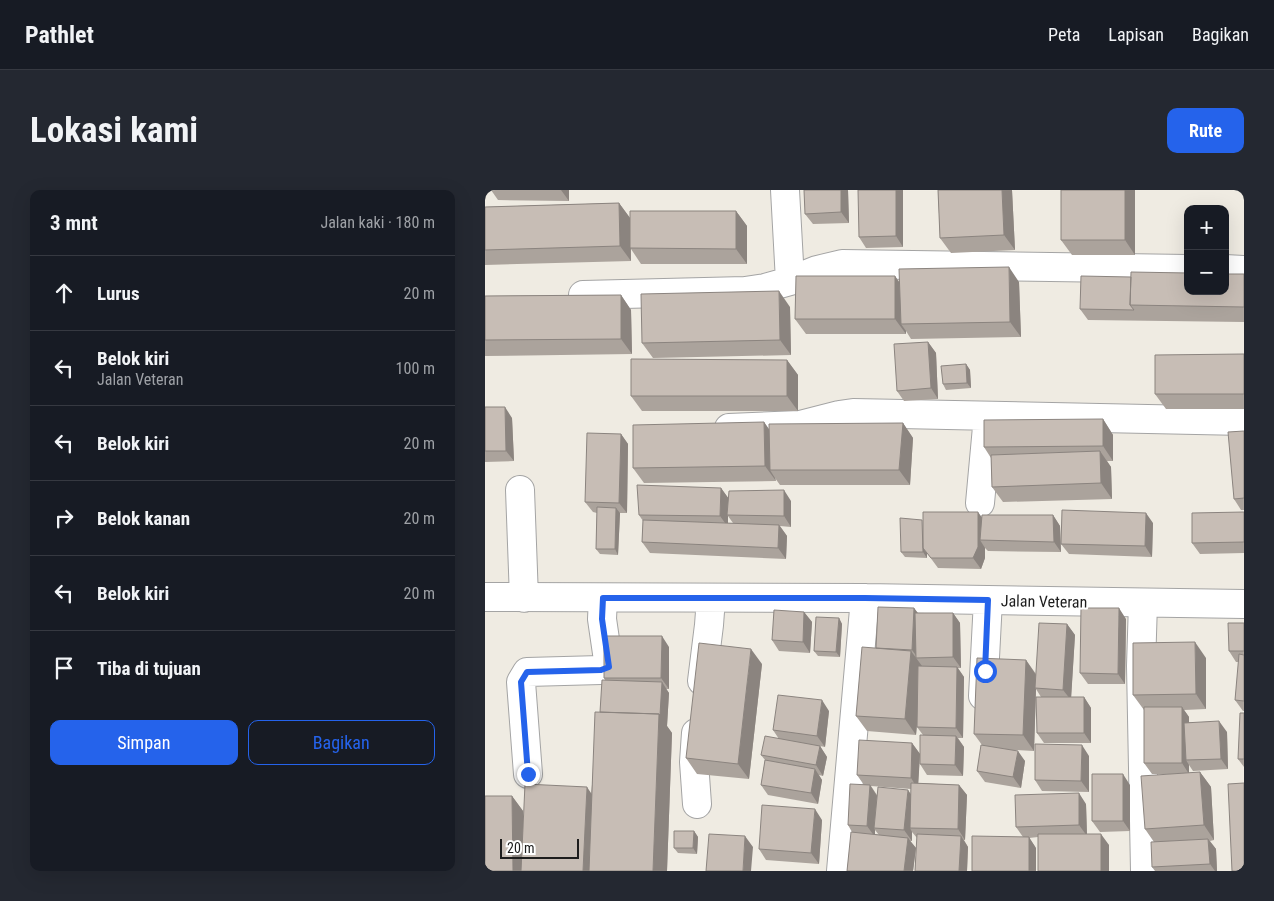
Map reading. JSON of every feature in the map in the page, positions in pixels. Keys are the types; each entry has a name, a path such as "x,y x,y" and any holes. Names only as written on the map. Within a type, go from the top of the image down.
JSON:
{"street":[{"path":"785,190 790,281"},
{"path":"561,296 745,291 765,288 790,281 817,270 842,264 1184,269"},
{"path":"1229,270 1244,270"},
{"path":"709,428 800,425 839,415 853,414 1244,421"},
{"path":"980,503 988,416"},
{"path":"520,490 524,598"},
{"name":"Jalan Veteran","path":"485,597 865,598 1244,604"},
{"path":"528,774 521,682 527,672 601,670 609,667 602,619 603,598"},
{"path":"697,804 694,762 711,598"},
{"path":"841,871 865,598"},
{"path":"983,718 988,600"},
{"path":"1143,603 1141,666 1145,871"}],"building":[{"path":"804,190 841,190 841,212 805,214"},
{"path":"858,190 896,190 896,236 859,237"},
{"path":"938,190 1002,190 1004,235 940,238"},
{"path":"1061,190 1125,190 1125,240 1061,240"},
{"path":"619,203 620,246 485,250 485,207"},
{"path":"630,211 736,211 736,249 630,248"},
{"path":"1009,267 1010,322 901,324 899,269"},
{"path":"1131,272 1184,273 1184,295 1229,295 1229,274 1244,274 1244,307 1130,305"},
{"path":"796,276 895,276 895,319 795,319"},
{"path":"1081,276 1131,277 1130,305 1134,310 1080,309"},
{"path":"779,291 780,340 642,343 641,294"},
{"path":"621,295 621,339 485,340 485,296"},
{"path":"928,342 931,388 897,391 894,344"},
{"path":"1244,354 1244,394 1155,394 1155,355"},
{"path":"631,359 787,360 787,396 631,396"},
{"path":"966,364 967,383 943,384 941,366"},
{"path":"485,407 505,407 506,451 485,451"},
{"path":"1103,419 1103,446 984,447 984,420"},
{"path":"764,422 765,466 633,468 633,425"},
{"path":"903,423 899,470 770,470 769,424"},
{"path":"1244,431 1244,498 1234,499 1228,432"},
{"path":"587,433 621,434 619,503 585,502"},
{"path":"1100,451 1101,483 992,487 991,455"},
{"path":"637,485 721,488 720,516 639,515"},
{"path":"784,490 784,516 727,515 729,491"},
{"path":"597,507 616,508 615,549 596,549"},
{"path":"1062,510 1146,513 1145,546 1061,544"},
{"path":"923,512 978,512 978,547 973,558 931,558 923,548"},
{"path":"1244,512 1244,542 1192,543 1192,513"},
{"path":"982,515 1053,515 1054,542 980,540"},
{"path":"900,518 922,520 923,552 901,552"},
{"path":"643,520 779,525 778,548 642,542"},
{"path":"878,607 914,608 912,650 876,648"},
{"path":"1081,608 1119,608 1118,674 1080,673"},
{"path":"774,610 804,612 803,642 772,640"},
{"path":"915,613 953,613 953,657 916,658"},
{"path":"816,617 839,618 836,652 814,651"},
{"path":"1039,623 1067,624 1063,690 1035,688"},
{"path":"1228,623 1244,623 1244,651 1229,651"},
{"path":"604,636 662,636 661,678 604,678"},
{"path":"1195,642 1196,694 1133,695 1133,643"},
{"path":"699,643 751,649 738,764 686,758"},
{"path":"862,647 911,651 905,719 856,716"},
{"path":"1239,654 1244,655 1244,701 1235,700"},
{"path":"977,658 1026,660 1023,735 974,734"},
{"path":"918,666 957,667 956,728 917,727"},
{"path":"602,680 662,682 660,715 600,712"},
{"path":"778,695 822,700 817,736 773,730"},
{"path":"1036,697 1084,697 1084,733 1037,733"},
{"path":"1144,707 1182,707 1182,763 1144,763"},
{"path":"595,712 659,714 653,871 589,871"},
{"path":"1240,713 1244,713 1244,759 1238,759"},
{"path":"1219,721 1221,759 1186,760 1184,723"},
{"path":"920,735 956,736 955,765 920,764"},
{"path":"765,736 820,746 816,765 761,755"},
{"path":"859,740 912,743 911,778 857,775"},
{"path":"1035,744 1082,745 1081,781 1035,780"},
{"path":"981,745 1018,751 1013,777 977,771"},
{"path":"765,760 815,769 811,793 761,785"},
{"path":"1200,772 1204,825 1145,829 1141,776"},
{"path":"1092,774 1123,774 1123,821 1092,821"},
{"path":"911,783 959,785 958,829 910,828"},
{"path":"1244,783 1244,871 1232,871 1228,784"},
{"path":"525,784 587,787 583,871 521,871"},
{"path":"850,784 870,785 867,826 848,825"},
{"path":"878,787 908,790 904,830 874,828"},
{"path":"1079,793 1079,825 1016,827 1015,795"},
{"path":"485,796 512,796 513,871 485,871"},
{"path":"762,805 815,809 811,853 759,849"},
{"path":"674,831 694,831 693,848 674,848"},
{"path":"851,832 908,838 904,871 847,871"},
{"path":"709,834 745,836 743,871 706,871"},
{"path":"917,834 961,836 959,871 915,871"},
{"path":"1038,834 1101,834 1101,871 1038,871"},
{"path":"972,836 1029,837 1029,871 972,871"},
{"path":"1208,839 1210,864 1152,867 1151,842"}],"route":[{"path":"528,774 521,682 527,672 601,670 609,667 602,619 603,598 988,600 985,671"}]}
